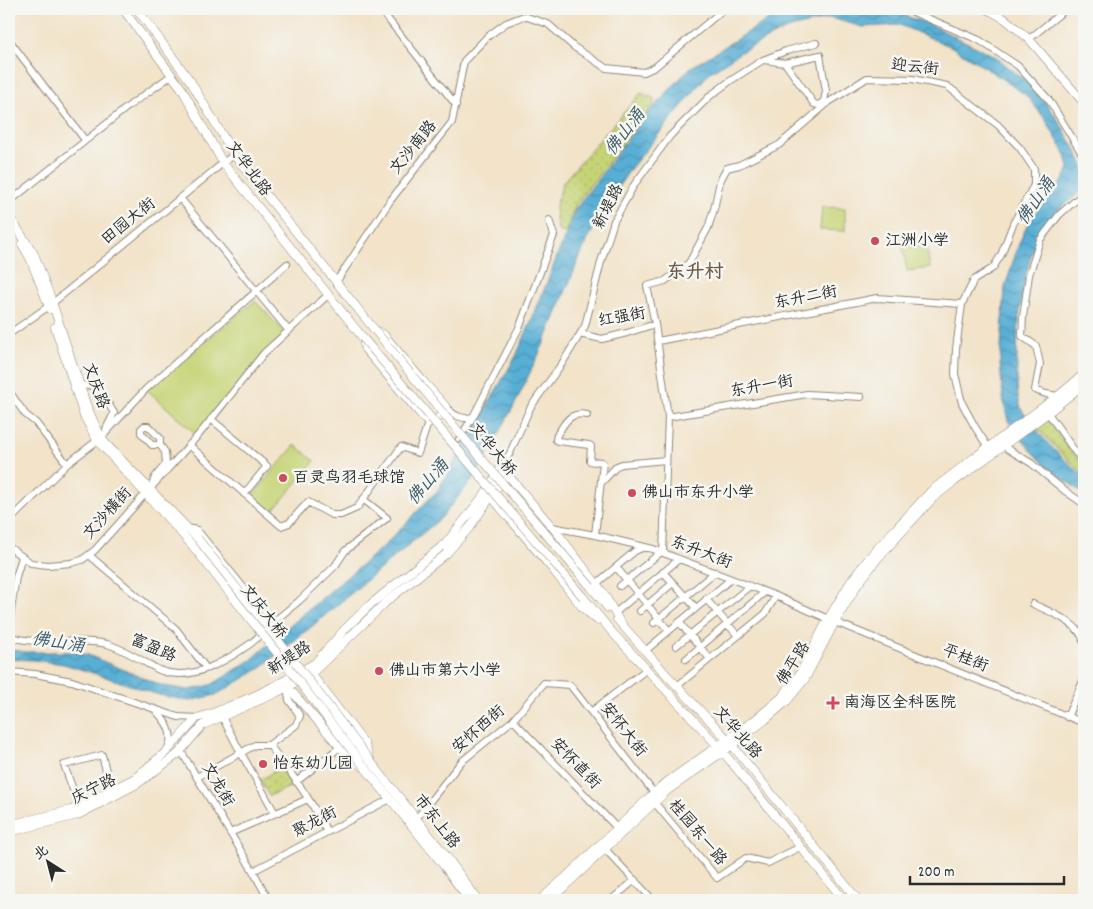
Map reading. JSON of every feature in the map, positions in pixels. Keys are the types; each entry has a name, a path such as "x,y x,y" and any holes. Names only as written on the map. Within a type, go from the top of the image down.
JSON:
{"main road":[{"name":"文华北路","path":"124,9 182,89 223,162 363,338"},
{"name":"文华北路","path":"137,9 191,82 234,155 374,329"},
{"path":"988,9 1005,19 1029,39 1084,103"},
{"name":"文庆路","path":"9,216 34,254 84,416 99,438 194,541"},
{"name":"文庆路","path":"9,223 30,258 49,303 99,438"},
{"path":"363,338 364,349 428,423 432,423 447,408 384,335 374,329"},
{"name":"文华大桥","path":"374,329 447,418 594,585"},
{"path":"363,338 611,631 720,749 844,900"},
{"path":"1034,418 1084,374"},
{"path":"1034,418 1048,413 1084,384"},
{"name":"佛平路","path":"540,900 654,793 782,706 805,679 851,582 873,553 931,491 988,447 1008,437 1034,418"},
{"name":"佛平路","path":"832,620 878,558 933,498 1002,446 1008,437"},
{"path":"501,467 552,527 594,585 604,594 620,622"},
{"name":"新堤路","path":"489,494 501,467"},
{"name":"新堤路","path":"197,718 286,684 309,671 371,604 446,542 507,474"},
{"name":"文庆路","path":"148,491 188,528 194,541"},
{"path":"489,494 554,571 582,608 611,631"},
{"name":"文庆大桥","path":"194,541 288,653 371,762"},
{"name":"文庆大桥","path":"194,541 366,769"},
{"name":"文华北路","path":"594,585 620,622 729,743 858,900"},
{"path":"309,671 364,743 371,762"},
{"path":"286,684 347,755 366,769"},
{"name":"新堤路","path":"180,751 203,725 276,693 286,684"},
{"path":"197,718 203,725"},
{"name":"庆宁路","path":"9,825 71,810 135,778 166,752 197,718"},
{"path":"175,743 180,751"},
{"name":"佛平路","path":"550,900 654,802 720,749"},
{"name":"庆宁路","path":"9,832 78,815 137,784 180,751"},
{"name":"市东上路","path":"371,762 478,900"},
{"name":"市东上路","path":"366,769 469,900"}],"street":[{"path":"380,9 456,105"},
{"name":"文沙南路","path":"336,282 390,201 452,122 464,62 487,37 506,23 524,16 548,24 574,47 606,68 644,72 655,67 724,9"},
{"path":"906,9 979,40 1018,66 1049,100 1084,158"},
{"path":"1029,39 1066,9"},
{"path":"9,40 85,140"},
{"name":"新堤路","path":"501,467 510,453 530,408 563,362 585,326 601,262 614,221 634,185 670,136 710,96 730,81 763,60 816,43"},
{"path":"763,60 785,63 820,55 826,91 824,102 819,105 814,104 785,63"},
{"path":"9,202 85,140 172,75"},
{"name":"迎云街","path":"655,324 647,286 665,280 689,263 708,228 720,181 727,168 779,145 829,102 867,78 912,79 947,86 998,125 1020,148 1034,168 1034,185 1013,224 1002,255 993,268 974,280 962,304 955,374 962,403 988,447"},
{"name":"田园大街","path":"9,334 234,155"},
{"path":"1058,396 1035,390 1040,364 1036,346 1022,336 1023,317 1029,275 1040,240 1059,215 1084,193"},
{"path":"180,198 289,331"},
{"path":"459,439 473,417 520,326 554,235 549,220"},
{"path":"9,521 67,464 99,438 146,389 287,264"},
{"path":"148,491 189,445 264,354 328,295"},
{"name":"东升二街","path":"658,341 878,298 962,304"},
{"name":"田园大街","path":"9,329 49,303"},
{"name":"红强街","path":"580,334 602,339 655,324 668,417 662,552"},
{"path":"80,384 98,387 114,413 99,438"},
{"path":"9,391 25,414 36,423 67,464"},
{"name":"东升一街","path":"668,417 808,394 861,397"},
{"path":"447,408 454,415 466,419 473,417"},
{"path":"1048,413 1076,453 1084,459"},
{"path":"587,415 581,414 566,420 556,440 589,445 591,446 590,461 604,463 595,535"},
{"path":"211,419 267,466 244,494"},
{"path":"189,445 281,526 289,523 308,502 332,515 341,515 356,508 401,447 418,453 428,423"},
{"path":"148,491 155,477 166,464 165,452 160,445"},
{"path":"1002,446 1031,463 1084,504"},
{"name":"新堤路","path":"507,474 510,453"},
{"path":"601,483 617,466 622,464 666,460"},
{"name":"文沙横街","path":"9,548 31,563 48,565 71,564 82,560 96,550 148,491"},
{"name":"富盈路","path":"9,636 20,640 84,642 108,645 162,671 178,674 192,673 206,668 224,660 251,643 335,566 345,551 387,518 363,500"},
{"name":"东升大街","path":"552,527 595,535 662,552 832,620"},
{"path":"188,528 197,530 272,623"},
{"path":"594,585 636,551 644,547"},
{"path":"620,586 662,552"},
{"path":"90,555 176,629 206,668"},
{"path":"9,623 16,577 22,557"},
{"path":"615,614 679,559"},
{"path":"616,567 647,605 656,621 669,631"},
{"path":"663,572 696,608"},
{"path":"656,621 714,572"},
{"path":"646,651 731,579"},
{"path":"640,611 673,583"},
{"path":"676,646 750,586"},
{"path":"686,659 765,592"},
{"path":"677,686 765,614 776,596"},
{"path":"706,599 738,636"},
{"path":"1033,604 1059,616 1074,627 1084,639"},
{"name":"平桂街","path":"832,620 1084,724"},
{"path":"679,622 710,658"},
{"path":"590,712 647,669"},
{"name":"新堤路","path":"9,672 60,678 178,717 197,718"},
{"path":"1067,716 1084,679"},
{"name":"安怀西街","path":"416,818 461,762 513,720 544,683 570,685"},
{"path":"197,776 255,745 269,745 296,725 300,716 289,700 286,684"},
{"name":"安怀大街","path":"570,685 654,793"},
{"path":"153,709 163,719 169,731 171,742 166,752"},
{"path":"222,717 275,813"},
{"name":"安怀直街","path":"513,720 617,828"},
{"path":"269,745 308,799 327,832"},
{"path":"296,782 340,747"},
{"name":"文龙街","path":"180,751 197,776 268,900"},
{"path":"78,806 64,765 102,755 111,790"},
{"name":"聚龙街","path":"253,871 390,798"},
{"name":"文龙街","path":"230,833 308,799"},
{"name":"桂园东一路","path":"654,802 717,878 746,858 768,863 800,847"},
{"path":"605,849 653,900"},
{"path":"610,900 635,880"}],"green space":[{"path":"641,93 655,99 653,105 576,204 565,233 558,231 555,209 563,182"},
{"path":"822,207 845,208 845,231 820,230"},
{"path":"926,242 930,268 907,271 903,246"},
{"path":"255,301 286,334 264,354 198,436 146,389"},
{"path":"1047,419 1073,454 1084,463 1084,474 1036,427"},
{"name":"百灵鸟羽毛球馆","path":"295,445 315,461 272,512 252,496"},
{"path":"280,768 292,786 269,796 260,780"}],"water":[{"path":"829,9 903,15 929,24 995,56 1036,90 1057,118 1076,150 1084,168 1084,189 1061,208 1045,225 1036,240 1027,271 1019,323 1017,385 1019,402 1024,413 1049,444 1084,476 1084,494 1048,468 1028,447 1008,421 1003,398 1000,363 1005,287 1018,246 1027,225 1035,213 1063,181 1069,168 1066,155 1045,119 1027,96 952,47 900,25 863,27 830,18 786,29 741,52 709,73 631,168 605,207 584,247 545,341 516,402 476,475 441,518 259,669 216,695 189,701 159,695 64,664 9,659 9,649 25,652 71,652 88,655 163,686 189,690 211,685 251,660 385,545 438,490 516,356 576,208 648,113 690,68 768,20 793,11"}],"place":[{"name":"江洲小学","path":"875,241"},
{"name":"百灵鸟羽毛球馆","path":"283,478"},
{"name":"佛山市东升小学","path":"632,493"},
{"name":"佛山市第六小学","path":"379,671"},
{"name":"南海区全科医院","path":"833,703"},
{"name":"怡东幼儿园","path":"263,764"}],"district":[{"name":"东升村","path":"695,273"}],"water label":[{"name":"佛山涌","path":"626,133"},
{"name":"佛山涌","path":"1037,202"},
{"name":"佛山涌","path":"429,483"},
{"name":"佛山涌","path":"58,644"}]}
